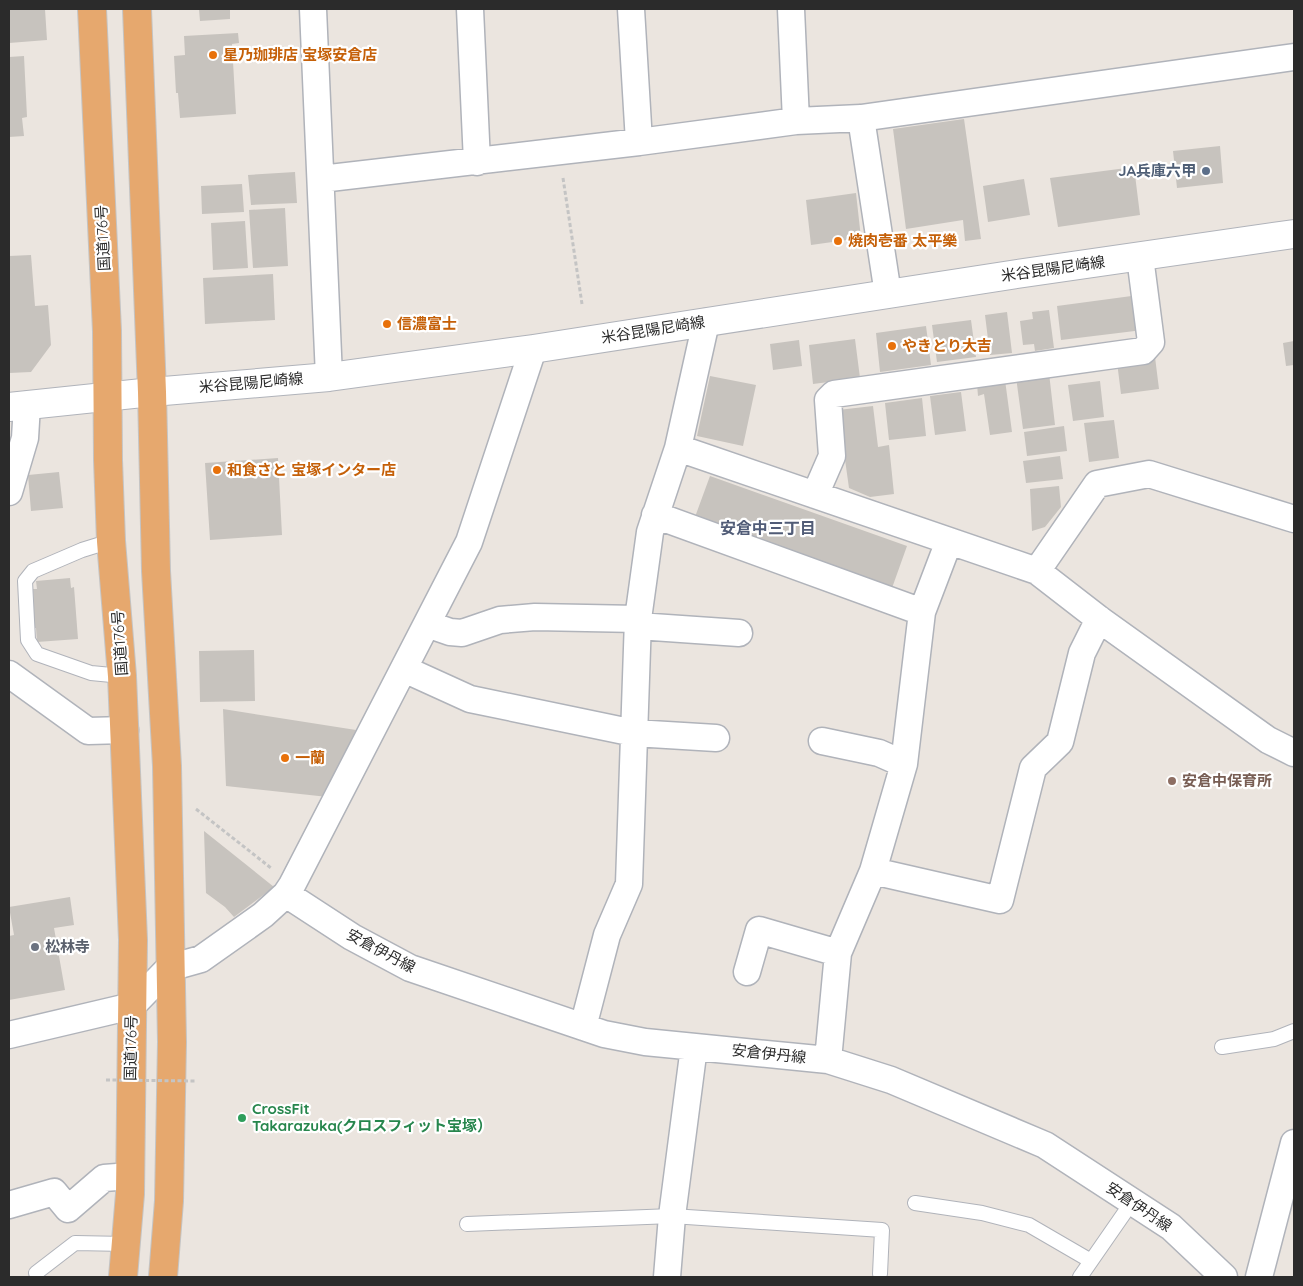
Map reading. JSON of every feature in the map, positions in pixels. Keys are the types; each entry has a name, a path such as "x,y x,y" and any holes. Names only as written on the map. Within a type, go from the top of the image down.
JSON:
{"highway":[{"name":"国道176号","path":"92,9 107,330 107,396 112,541 125,730 133,940 130,1176 123,1277"},
{"path":"137,9 152,392 156,571 167,766 169,968 172,1042 169,1191 163,1277"}],"main road":[{"name":"米谷昆陽尼崎線","path":"18,406 107,396 329,377 533,349 1294,234"}],"street":[{"path":"313,9 329,377"},
{"path":"470,9 476,162"},
{"path":"632,9 639,142"},
{"path":"791,9 796,121"},
{"path":"321,179 560,152 796,121 861,118 1294,57"},
{"path":"861,118 888,294"},
{"path":"815,495 832,456 828,400 834,394 1143,351 1151,342 1140,257"},
{"path":"583,1027 607,935 629,884 638,623 650,532 678,448 706,322"},
{"path":"9,1034 132,1006 169,968 201,959 263,915 289,890 469,542 533,349"},
{"path":"9,492 25,438 18,406"},
{"path":"678,448 1037,570 1099,619 1268,740 1294,753"},
{"path":"1037,570 1097,484 1149,474 1294,519"},
{"path":"655,515 922,612"},
{"path":"828,1060 838,953 873,871 904,764 922,612 949,540"},
{"path":"427,624 450,632 462,633 500,620 536,617 638,623 739,633"},
{"path":"873,871 1000,900 1033,768 1060,742 1082,653 1099,619"},
{"path":"404,669 470,699 634,733 716,738"},
{"path":"9,674 88,731 125,730"},
{"path":"822,741 879,753 904,764"},
{"name":"安倉伊丹線","path":"289,890 352,937 410,968 604,1034 645,1042 828,1060 891,1080 1045,1145 1171,1227 1224,1277"},
{"path":"747,972 759,930 838,953"},
{"path":"666,1277 694,1047"},
{"path":"1259,1277 1285,1217 1294,1143"},
{"path":"9,1205 54,1192 68,1209 104,1178 130,1176"}],"lane":[{"path":"112,541 82,550 33,571 25,581 28,640 38,654 91,673 122,676"},
{"path":"1222,1047 1274,1039 1294,1031"},
{"path":"1080,1277 1132,1202"},
{"path":"915,1204 982,1213 1029,1225 1091,1261"},
{"path":"467,1224 672,1216 882,1230 880,1274"},
{"path":"36,1273 75,1244 126,1244"}],"path":[{"path":"560,152 582,304"},
{"path":"193,807 289,890"},
{"path":"106,1080 196,1081"}],"building":[{"path":"9,9 45,9 47,40 9,43"},
{"path":"199,9 230,9 230,19 200,21"},
{"path":"238,33 239,43 232,44 236,114 180,118 178,93 176,93 174,56 185,55 184,36"},
{"path":"24,56 27,117 22,118 24,136 9,137 9,57"},
{"path":"964,119 981,239 965,241 963,220 906,229 893,129"},
{"path":"1220,146 1223,183 1177,188 1173,151"},
{"path":"1134,167 1140,215 1058,227 1050,178"},
{"path":"295,172 297,203 251,205 248,175"},
{"path":"1024,179 1030,215 988,222 983,186"},
{"path":"242,184 244,212 202,214 201,186"},
{"path":"856,193 861,238 811,245 806,200"},
{"path":"285,208 288,266 253,268 249,210"},
{"path":"245,221 248,268 213,270 211,223"},
{"path":"31,255 35,306 48,305 51,345 31,372 9,373 9,256"},
{"path":"273,274 275,320 205,324 203,278"},
{"path":"1139,295 1143,330 1061,340 1057,306"},
{"path":"1049,310 1054,348 1035,351 1034,344 1023,345 1020,321 1033,319 1032,312"},
{"path":"1007,312 1012,353 990,355 985,315"},
{"path":"971,320 976,357 937,362 932,325"},
{"path":"926,326 931,365 880,372 876,333"},
{"path":"855,339 860,378 813,384 809,345"},
{"path":"799,340 802,366 773,370 770,344"},
{"path":"1294,341 1294,365 1286,366 1283,343"},
{"path":"1155,357 1159,389 1121,394 1117,362"},
{"path":"1049,373 1055,425 1023,429 1016,377"},
{"path":"710,376 756,385 743,446 697,436"},
{"path":"1005,380 1012,432 990,435 984,394 978,396 977,384"},
{"path":"1100,381 1104,417 1073,421 1068,385"},
{"path":"961,392 966,431 935,435 930,396"},
{"path":"922,398 926,436 889,440 885,403"},
{"path":"873,406 878,447 889,445 894,494 870,497 849,488 838,410"},
{"path":"1114,420 1119,458 1089,462 1084,423"},
{"path":"1064,426 1067,451 1027,456 1024,432"},
{"path":"1060,456 1063,479 1026,483 1023,461"},
{"path":"278,458 282,535 210,540 205,463"},
{"path":"59,472 63,508 31,511 28,475"},
{"path":"710,476 907,546 892,588 695,517"},
{"path":"1059,486 1061,507 1045,527 1032,531 1030,489"},
{"path":"70,578 71,588 74,587 78,639 37,642 36,628 30,628 28,604 34,603 33,589 37,589 36,581"},
{"path":"254,650 255,701 200,702 199,651"},
{"name":"一蘭","path":"223,709 356,730 328,797 226,786"},
{"path":"204,831 274,887 234,917 225,907 206,893"},
{"path":"70,897 74,925 54,928 65,990 9,1000 9,936 14,935 9,907"}],"place":[{"name":"星乃珈琲店 宝塚安倉店","path":"213,55"},
{"name":"JA兵庫六甲","path":"1206,171"},
{"name":"焼肉壱番 太平樂","path":"838,241"},
{"name":"信濃富士","path":"387,324"},
{"name":"やきとり大吉","path":"892,346"},
{"name":"和食さと 宝塚インター店","path":"217,470"},
{"name":"一蘭","path":"285,758"},
{"name":"安倉中保育所","path":"1172,781"},
{"name":"松林寺","path":"35,947"},
{"name":"CrossFit Takarazuka(クロスフィット宝塚）","path":"242,1118"}],"district":[{"name":"安倉中三丁目","path":"768,528"}]}
